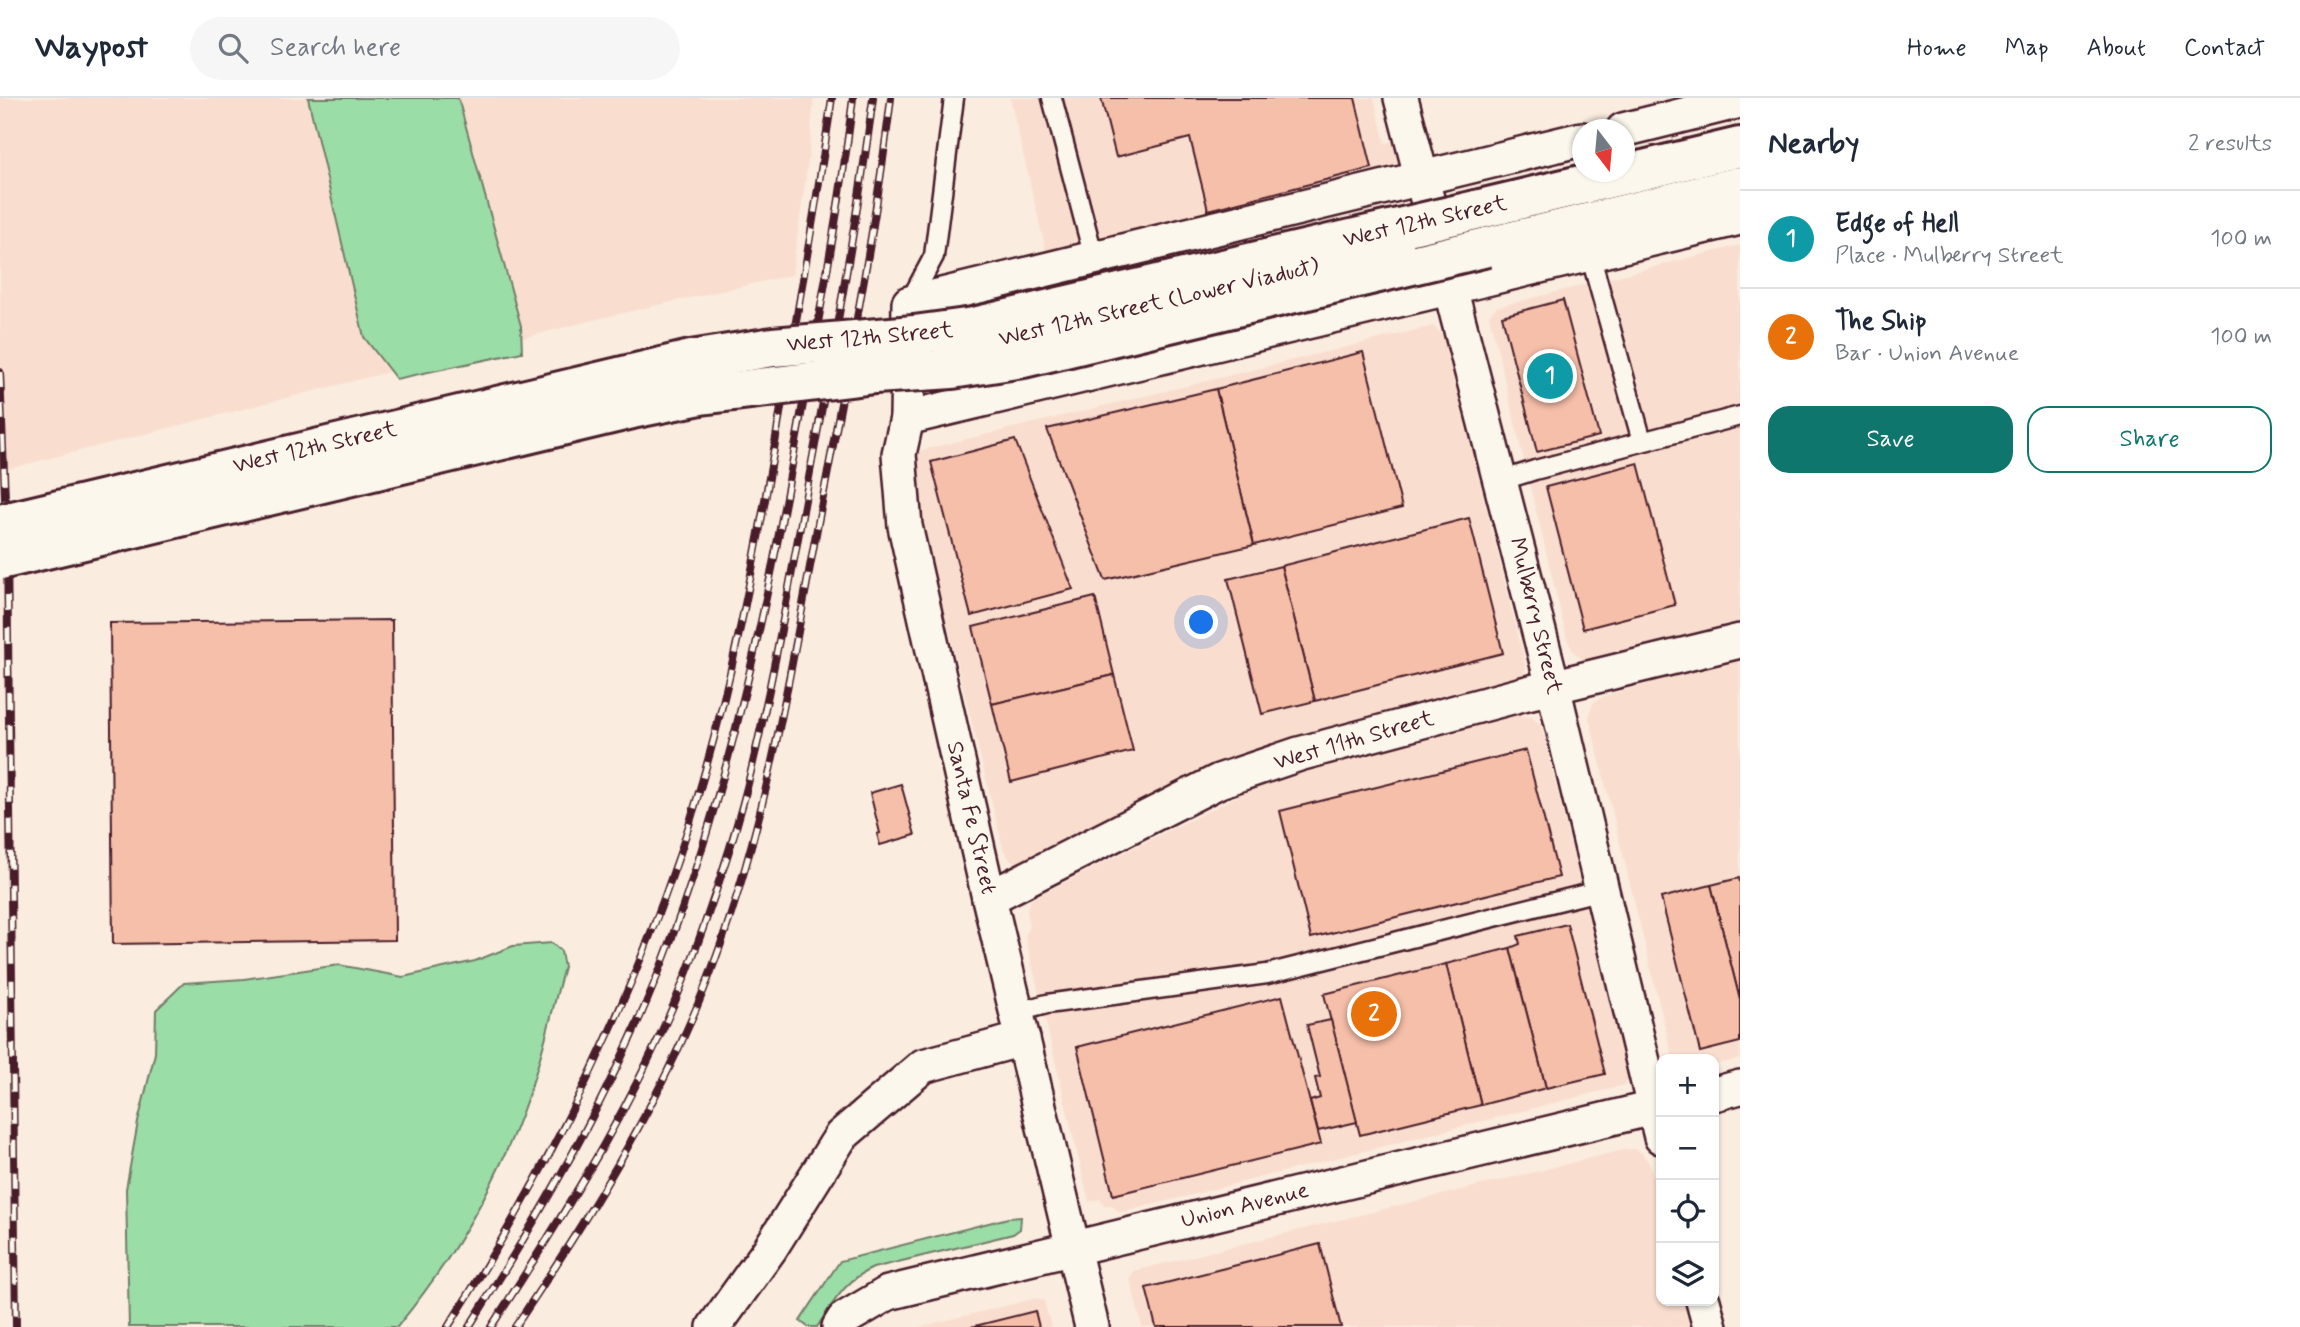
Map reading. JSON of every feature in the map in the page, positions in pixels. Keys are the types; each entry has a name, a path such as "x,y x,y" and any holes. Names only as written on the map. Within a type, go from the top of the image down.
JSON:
{"main road":[{"name":"West 12th Street","path":"0,524 691,360 773,347 914,335 1012,320 1740,147"},
{"name":"West 12th Street","path":"0,560 690,397 862,375 952,369 1023,358 1740,186"}],"street":[{"name":"Mulberry Street","path":"1401,98 1553,687 1656,1105"},
{"path":"1635,127 1740,101"},
{"name":"West 12th Street","path":"909,303 1572,142"},
{"name":"West 12th Street (Lower Viaduct)","path":"0,544 693,376 752,366 1017,340 1740,165"},
{"path":"907,418 1740,218"},
{"name":"Santa Fe Street","path":"909,303 907,418 899,454 905,526 989,898 1092,1327"},
{"name":"West 11th Street","path":"989,898 1219,781 1299,754 1740,641"},
{"path":"714,1327 770,1249 841,1136 923,1066 1020,1025"},
{"path":"1719,1093 1740,1087"},
{"name":"Union Avenue","path":"839,1327 844,1319 888,1293 1073,1248 1656,1118"},
{"path":"1704,1306 1710,1327"}],"lane":[{"path":"909,303 934,257 954,98"},
{"path":"1052,98 1094,258"},
{"path":"1590,254 1642,441"},
{"path":"1500,481 1740,416"},
{"path":"1020,1025 1047,1004 1267,974 1602,890"}],"shaded area":[{"path":"0,98 814,98 792,275 601,318 0,471"},
{"path":"1010,98 1374,98 1385,143 1394,141 1398,165 1396,169 1047,255"},
{"path":"1740,245 1740,624 1596,660 1582,659 1573,651 1567,639 1489,315 1497,307"},
{"path":"1433,326 1443,335 1526,667 1523,677 1025,863 1010,860 1003,848 928,547 916,480 915,462 919,453 922,450"},
{"path":"1740,658 1740,1059 1719,1064 1719,1054 1672,1054 1589,717 1593,703 1604,696"},
{"path":"1516,715 1532,717 1541,725 1628,1077 1625,1085 1124,1212 1119,1212 1111,1205 1104,1206 1100,1199 1089,1202 1025,935 1029,929 1027,909 1031,899 1256,787 1328,764"},
{"path":"1634,1149 1641,1152 1650,1164 1656,1187 1656,1306 1684,1306 1689,1327 1142,1327 1130,1279 1134,1271"},
{"path":"1037,1298 1044,1301 1051,1327 919,1327"}],"green space":[{"path":"308,98 458,98 521,326 522,352 396,379 364,337"},
{"path":"552,943 561,951 564,967 538,1064 516,1127 489,1188 456,1246 397,1327 129,1327 126,1189 138,1122 155,1053 156,1010 184,983 244,979 339,965 403,977 475,961 513,946"},
{"path":"1021,1217 1020,1229 1013,1234 873,1268 847,1285 817,1327 808,1327 800,1321 840,1261"}],"building":[{"path":"1101,98 1355,98 1372,168 1208,210 1190,138 1116,157"},
{"path":"1563,300 1599,436 1537,452 1502,316"},
{"path":"1363,352 1402,508 1254,545 1216,389"},
{"path":"1216,389 1254,545 1105,580 1047,429"},
{"path":"1015,440 1073,589 971,616 931,462"},
{"path":"1638,463 1675,605 1583,629 1546,487"},
{"path":"1469,518 1503,653 1315,701 1281,566"},
{"path":"1281,566 1315,701 1262,714 1228,579"},
{"path":"1095,597 1114,675 992,704 973,627"},
{"path":"392,620 395,940 113,944 110,623"},
{"path":"1114,675 1133,751 1011,782 992,704"},
{"path":"1526,750 1559,877 1311,938 1280,811"},
{"path":"901,784 915,835 880,845 877,834 880,833 870,793"},
{"path":"1739,878 1740,882 1740,1000 1711,885"},
{"path":"1711,885 1740,1000 1740,1042 1700,1052 1661,898"},
{"path":"1567,924 1605,1074 1546,1088 1510,948 1520,944 1518,936"},
{"path":"1510,948 1546,1088 1481,1105 1446,964"},
{"path":"1446,964 1481,1105 1360,1135 1324,994"},
{"path":"1282,996 1321,1144 1113,1195 1077,1047"},
{"path":"1331,1020 1357,1122 1318,1131 1310,1101 1320,1098 1315,1078 1320,1077 1307,1025"},
{"path":"1320,1244 1341,1327 1156,1327 1146,1288"},
{"path":"1035,1311 1039,1327 971,1327"}],"railway":[{"path":"448,1327 549,1156 607,1038 658,916 697,799 713,744 751,576 832,98"},
{"path":"469,1327 554,1187 606,1090 671,940 713,812 747,683 788,486 829,259 853,98"},
{"path":"491,1327 577,1190 630,1096 676,998 727,859 752,767 783,620 844,285 873,98"},
{"path":"515,1327 601,1193 653,1100 698,1004 735,902 764,795 788,686 858,311 891,98"},
{"path":"0,372 7,549 16,1327"}],"place":[{"name":"Edge of Hell","path":"1550,376"},
{"name":"The Ship","path":"1374,1014"}]}
